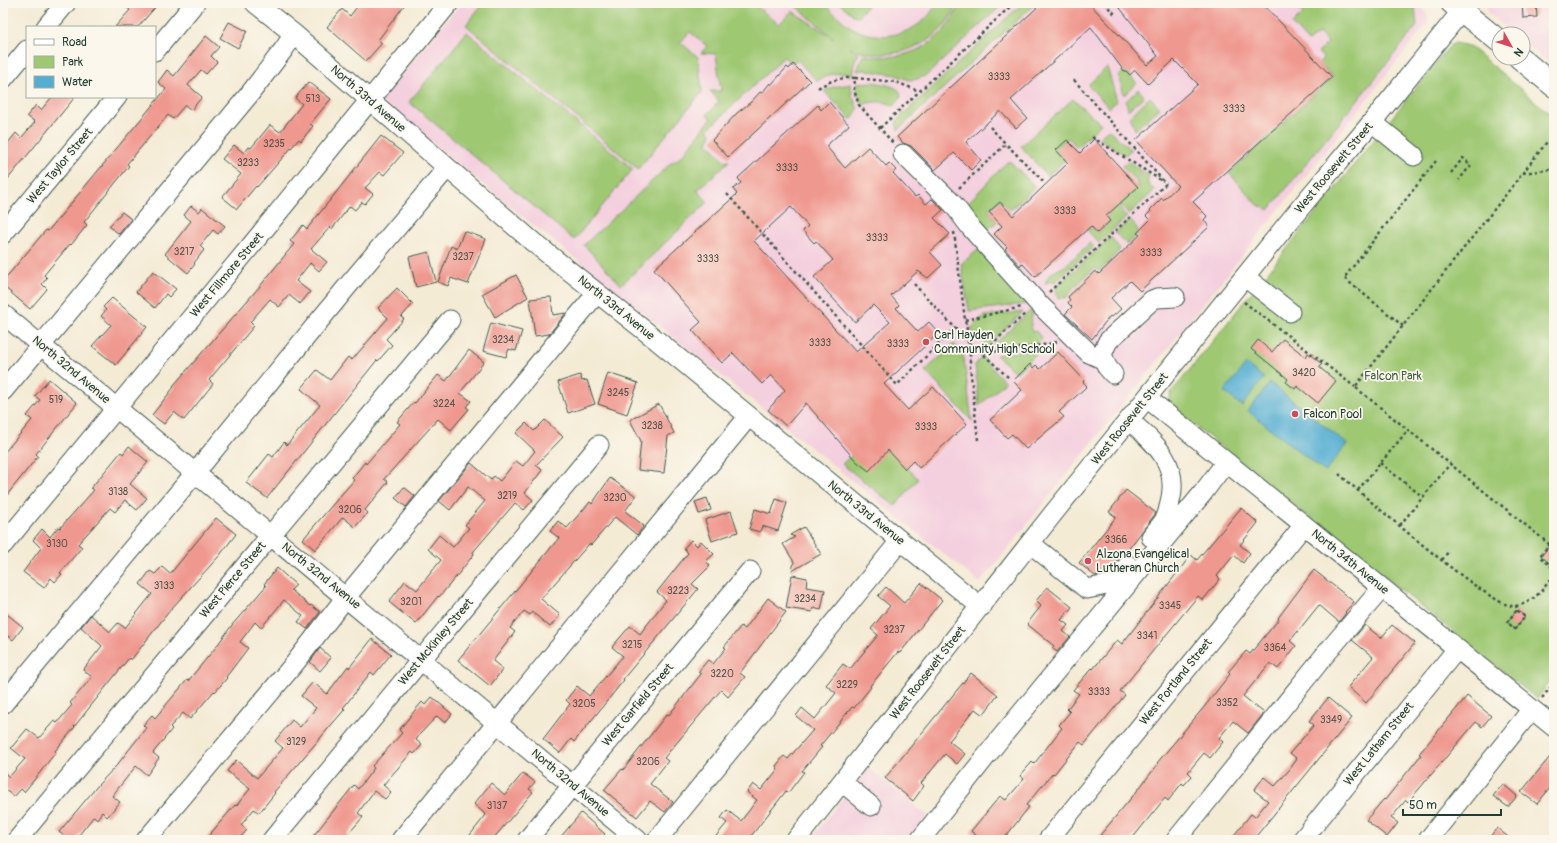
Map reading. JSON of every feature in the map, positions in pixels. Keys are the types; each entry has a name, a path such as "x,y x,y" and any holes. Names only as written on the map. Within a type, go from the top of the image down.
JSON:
{"main road":[{"path":"1461,6 1491,34"},
{"path":"1530,66 1554,86"}],"street":[{"path":"47,26 66,3"},
{"path":"156,50 195,3"},
{"name":"North 33rd Avenue","path":"255,3 294,34 533,242 597,292 981,607"},
{"name":"West Fillmore Street","path":"3,545 449,3"},
{"name":"West Roosevelt Street","path":"796,840 1129,420 1305,202 1372,122 1461,6"},
{"path":"3,391 248,96 294,34"},
{"path":"3,80 26,51"},
{"name":"West Taylor Street","path":"3,234 116,98"},
{"path":"1372,122 1414,156"},
{"path":"903,154 949,200 971,228 1038,303 1089,353 1109,367 1102,354 1108,341 1152,300 1156,298 1174,297"},
{"path":"3,704 346,288 447,168"},
{"path":"1245,277 1290,312"},
{"path":"146,840 295,663 346,597 597,292"},
{"name":"North 32nd Avenue","path":"3,314 422,659 638,840"},
{"name":"West Pierce Street","path":"17,840 450,320"},
{"name":"North 34th Avenue","path":"1147,398 1554,727"},
{"path":"401,840 749,416"},
{"path":"1030,544 1087,589 1112,584 1166,517 1173,493 1172,478 1168,463 1145,435 1129,420"},
{"name":"West McKinley Street","path":"272,840 599,445"},
{"path":"920,840 999,740 1202,494 1226,462"},
{"name":"West Portland Street","path":"1048,840 1304,525"},
{"path":"657,840 900,541"},
{"name":"West Garfield Street","path":"528,840 750,571"},
{"path":"1176,840 1324,656 1382,588"},
{"name":"West Latham Street","path":"1302,840 1457,649"},
{"path":"1428,840 1532,709"},
{"path":"842,782 871,806"},
{"path":"3,833 12,840"}],"path":[{"path":"880,128 1014,3"},
{"path":"1104,3 1115,14"},
{"path":"818,88 825,83 845,78 855,78 896,82 919,91"},
{"path":"855,78 854,90 859,105 903,154"},
{"path":"1074,80 1166,184"},
{"path":"990,127 1045,183"},
{"path":"1355,387 1554,133"},
{"path":"1092,137 1166,184"},
{"path":"978,440 970,366 970,344 965,320 949,200 1006,144"},
{"path":"1451,173 1463,158 1471,165 1459,180"},
{"path":"1403,326 1344,278 1436,161"},
{"path":"1523,173 1554,169"},
{"path":"982,353 1166,184"},
{"path":"727,194 897,385 955,328"},
{"path":"914,284 970,344 982,353 1010,380"},
{"path":"1232,293 1355,387 1554,548"},
{"path":"965,320 1038,303"},
{"path":"982,353 1043,345"},
{"path":"1358,490 1408,430"},
{"path":"1380,463 1423,497"},
{"path":"1400,525 1450,464"},
{"path":"1339,474 1465,579 1498,601 1511,606 1522,604 1535,598 1554,575"},
{"path":"1554,539 1540,556 1554,568"},
{"path":"1442,560 1448,552"},
{"path":"1516,605 1517,610 1525,617 1515,629 1507,622 1517,610"},
{"path":"1532,709 1554,683"}],"shaded area":[{"name":"Carl Hayden Community High School","path":"461,3 1416,3 1425,11 1428,17 1428,23 980,583 379,101"},
{"path":"1486,3 1554,3 1554,67 1531,48 1531,26 1504,26 1489,14"},
{"path":"867,767 928,816 908,840 810,840"}],"green space":[{"path":"810,2 823,4 849,26 861,32 886,36 898,34 921,23 930,14 937,3 957,3 946,24 928,40 917,46 894,53 878,54 849,47 859,54 855,60 852,75 838,73 817,81 797,60 791,63 784,57 708,129 711,133 708,143 726,162 729,161 698,190 696,189 708,202 621,285 584,245 671,163 681,157 711,119 707,115 719,101 710,91 721,91 716,54 701,53 707,46 690,32 680,42 698,57 702,92 638,169 466,25 483,3 633,3 638,7 635,3 752,3 779,24 792,11 834,38 792,3"},
{"path":"839,3 869,3 857,18"},
{"path":"960,3 1004,3 927,75 909,80 896,75 864,70 857,71 863,55 879,57 895,56 922,48 934,40 944,30 953,18"},
{"path":"1023,3 1036,3 898,130 896,121"},
{"path":"1294,3 1409,3 1415,8 1417,26 1269,210 1258,205 1229,173 1333,77 1319,62 1323,58 1318,52 1328,43 1319,33 1308,42 1292,24 1303,13"},
{"path":"467,32 633,169 574,240 409,102"},
{"name":"Falcon Park","path":"1455,43 1469,46 1491,64 1491,66 1493,66 1554,117 1554,677 1537,699 1174,409 1169,401 1171,393 1451,45"},
{"path":"1107,67 1117,101 1109,108 1088,85"},
{"path":"1124,71 1137,83 1124,95 1119,76"},
{"path":"873,82 891,86 900,91 901,95 899,100 894,106 878,102 862,105 857,93 856,83"},
{"path":"851,84 852,95 858,109 851,120 824,91 833,87"},
{"path":"1138,89 1144,96 1128,110 1126,101"},
{"path":"1150,97 1160,108 1135,130 1130,116"},
{"path":"1073,99 1101,124 1077,147 1068,138 1055,149 1065,160 1047,176 1021,146"},
{"path":"1108,129 1131,150 1125,155 1099,138"},
{"path":"1127,161 1144,172 1135,180 1122,166"},
{"path":"1007,162 1011,162 1035,187 1010,210 1000,200 988,211 997,222 985,231 964,207"},
{"path":"1146,173 1149,175 1148,184 1155,190 1129,214 1120,204 1139,186 1136,182"},
{"path":"1117,206 1127,217 1099,243 1087,230 1091,227 1097,233 1110,222 1106,216"},
{"path":"1130,220 1137,228 1138,234 1127,245 1115,233"},
{"path":"1111,237 1120,249 1118,252 1100,271 1095,268 1074,287 1066,298 1057,297 1056,287"},
{"path":"1090,243 1094,247 1056,281 1045,283 1050,274 1065,266"},
{"path":"979,249 1026,304 969,311 961,264"},
{"path":"1031,310 1033,311 1031,322 1032,332 1036,331 1042,339 1038,343 990,348"},
{"path":"1023,312 987,346 970,329 984,316"},
{"path":"954,344 963,353 972,421 925,371"},
{"path":"1037,349 1039,351 1016,373 996,355"},
{"path":"982,357 1005,382 979,406 975,365"},
{"path":"876,433 918,479 895,506 842,464"}],"water":[{"path":"1246,364 1264,378 1242,406 1224,392"},
{"path":"1270,383 1347,444 1325,472 1248,411"}],"building":[{"path":"121,3 159,3 139,26 116,26 130,10"},
{"path":"360,3 406,3 378,40 382,43 366,61 327,27 342,9 350,16"},
{"path":"1042,3 1089,3 1147,65 1158,56 1116,3 1262,3 1332,77 1193,202 1207,216 1204,220 1209,227 1140,291 1130,281 1111,298 1121,309 1112,317 1110,316 1092,339 1065,314 1072,307 1068,303 1070,300 1068,297 1095,271 1099,274 1140,235 1137,233 1150,220 1146,216 1151,211 1150,210 1162,198 1163,200 1178,186 1136,140 1198,84 1174,60 1148,84 1135,70 1130,75 1124,71 1091,27 1011,100 1027,118 1016,128 1000,111 966,142 981,160 971,170 954,153 935,170 911,146 903,143 897,137"},
{"path":"1522,3 1536,3 1537,17 1523,18"},
{"path":"229,22 247,31 238,48 220,38"},
{"path":"206,36 219,47 211,56 217,62 206,74 201,70 188,85 202,97 191,110 185,105 173,119 168,115 127,164 129,166 84,222 87,225 44,275 47,278 42,284 47,289 30,309 3,286 3,281 46,230 48,231 166,89 158,82 167,70 174,76"},
{"path":"793,64 810,81 728,157 712,140 737,113 751,102 760,92 762,93 770,83 771,85 787,67 789,69"},
{"path":"309,82 331,99 310,124 313,126 301,141 299,139 237,209 222,197 241,174 222,159 234,145 244,153 249,147 251,148 270,125 280,132 302,104 295,98"},
{"path":"51,98 74,98 3,185 3,149 16,133 21,138 35,122 27,116 36,105 41,110"},
{"path":"829,102 849,125 826,146 845,168 868,147 886,166 889,163 896,170 893,173 915,197 918,195 926,204 932,199 943,210 934,218 950,234 930,252 942,265 928,278 918,271 891,296 899,305 896,308 918,332 929,322 939,333 884,384 908,410 933,387 967,424 919,468 913,461 905,469 888,450 869,471 856,461 806,403 786,426 768,410 785,390 771,375 762,384 733,353 722,363 692,330 701,322 654,269 737,194 733,189 741,183 738,178 818,105 821,110","holes":["791,207 808,226 803,231 814,243 816,241 833,260 814,277 855,322 873,305 890,322 856,352 754,241"]},
{"path":"381,136 403,153 384,175 380,172 365,188 373,194 365,204 362,202 355,210 350,206 332,229 330,227 311,249 327,262 319,271 310,263 296,281 310,292 300,304 289,295 279,307 270,299 250,322 254,326 209,380 213,384 184,420 174,412 164,424 152,415 174,387 173,386 261,285 294,244 290,241 303,225 307,229"},
{"path":"1094,139 1138,187 1106,216 1110,221 1097,233 1091,226 1035,277 1022,263 1020,266 1005,249 1007,247 994,234 1002,226 989,212 1000,202 1013,216 1068,163 1056,150 1067,140 1080,153"},
{"path":"191,206 199,212 202,208 225,226 218,234 213,230 200,246 204,250 188,273 165,254 191,221 184,215"},
{"path":"122,212 131,219 119,234 109,226"},
{"path":"464,231 486,239 468,284 451,278 448,286 438,282 451,246 457,249"},
{"path":"429,252 436,282 416,287 409,257"},
{"path":"153,271 176,289 169,297 166,294 155,308 136,292"},
{"path":"516,275 528,297 495,317 482,294"},
{"path":"397,288 413,304 401,317 404,319 386,339 392,345 378,361 377,360 267,498 246,483 269,454 273,457 284,442 287,445 320,405 301,389 317,370 330,380 348,357 352,360 388,318 378,308"},
{"path":"551,297 553,315 566,313 549,334 535,336 530,299"},
{"path":"112,298 147,327 116,365 92,346 111,325 101,316 106,310 103,307"},
{"path":"491,323 522,331 516,351 509,349 506,357 483,351"},
{"path":"1283,339 1306,357 1308,353 1322,364 1319,367 1336,381 1318,403 1297,386 1295,389 1286,382 1288,379 1251,349 1258,340 1272,352"},
{"path":"469,350 484,362 460,393 471,401 466,407 469,409 451,430 438,419 384,479 388,482 365,510 368,513 355,527 343,517 315,550 303,539 354,480 352,478 365,462 366,464 400,424 397,422 414,402 415,403 438,375 446,381"},
{"path":"1058,352 1084,380 1083,382 1087,386 1059,412 1064,417 1026,449 1012,434 1007,438 990,420 1022,390 1013,381 1030,364 1033,368 1036,365 1040,369"},
{"path":"608,373 638,383 627,414 598,404"},
{"path":"580,375 582,381 587,380 595,404 568,413 558,382"},
{"path":"49,379 77,403 36,454 38,456 3,500 3,454 32,420 27,416 40,400 35,396"},
{"path":"659,404 674,433 668,436 664,473 638,470 641,441 630,420"},
{"path":"545,420 563,437 536,465 542,470 525,493 533,500 524,510 515,503 473,552 474,554 456,577 439,597 438,596 416,624 389,602 405,581 417,590 441,560 428,549 439,535 453,547 469,528 465,525 485,501 468,487 450,510 439,501 471,463 491,480 494,476 500,481 516,461 523,466 535,451 516,433 526,423 534,431"},
{"path":"129,446 148,462 130,484 147,498 137,510 125,500 115,512 110,508 78,544 82,547 60,573 62,574 55,582 51,578 44,588 23,572 41,548 33,540 42,529 50,537 58,527 60,528 94,490 91,488 121,452 123,454"},
{"path":"610,478 636,496 625,511 644,526 637,535 615,517 591,545 589,544 541,599 560,615 550,627 532,612 530,615 524,611 510,628 515,632 493,661 503,669 490,686 458,660 559,538 550,531 558,521 567,528 590,502 592,504"},
{"path":"404,487 415,496 406,507 395,498"},
{"path":"1126,490 1156,513 1124,555 1106,574 1095,576 1079,563 1116,517 1109,512"},
{"path":"707,498 711,510 699,514 695,502"},
{"path":"776,499 787,503 778,531 762,526 760,532 749,529 755,509 771,514"},
{"path":"1241,508 1258,523 1240,545 1250,553 1243,563 1234,555 1217,576 1220,579 1203,600 1198,596 1120,691 1125,695 1084,745 1080,742 1026,805 1029,807 1003,840 981,840 971,831 1000,796 1006,800 1024,779 1020,776 1032,762 1034,764 1062,728 1059,725 1070,712 1067,709 1079,694 1073,690 1117,640 1122,644 1191,555 1197,560"},
{"path":"731,511 738,532 712,541 705,520"},
{"path":"216,518 236,534 220,555 171,609 131,660 129,658 24,792 21,789 14,797 3,788 3,771 9,777 25,759 11,748 27,729 39,738 54,721 57,723 72,705 70,703 92,677 83,670 102,646 81,627 91,615 110,632 118,623 125,628 152,594 140,584 150,571 155,574 162,567 170,574"},
{"path":"804,527 821,554 792,571 794,562 783,544 795,537 790,535"},
{"path":"691,540 697,546 701,541 714,554 706,561 710,566 692,584 698,589 623,679 624,680 574,742 571,739 560,753 543,739 570,704 566,700 577,686 589,696 623,656 612,647 630,626 640,634 666,600 657,592 688,553 684,548"},
{"path":"1554,541 1554,567 1541,556"},
{"path":"277,568 296,585 291,590 310,606 311,605 320,612 307,629 298,622 303,616 284,600 261,628 255,622 240,642 248,648 226,677 227,678 190,719 183,713 170,727 172,729 153,753 159,758 147,775 136,766 112,796 120,802 107,817 102,812 97,819 94,816 75,840 69,840 59,832 117,765 146,728 143,725 152,715 155,718 187,680 188,681 232,625 266,586 264,584"},
{"path":"1314,570 1354,602 1339,622 1319,605 1290,641 1296,646 1278,669 1270,663 1243,696 1264,713 1248,733 1233,721 1219,738 1223,742 1210,758 1204,753 1188,772 1192,776 1184,785 1182,783 1168,801 1165,798 1131,840 1096,840 1137,791 1158,764 1157,763 1205,706 1230,674 1228,672 1246,651 1250,654 1279,619 1278,618"},
{"path":"792,575 807,578 806,587 825,590 821,610 813,608 812,612 786,608"},
{"path":"921,583 942,600 900,653 898,652 854,708 852,707 820,746 822,747 802,771 804,772 788,793 786,791 748,840 722,840 716,836 727,823 721,818 727,810 741,821 757,800 747,792 753,784 761,790 778,769 776,766 784,756 788,759 813,730 796,716 802,708 815,719 836,693 826,685 843,664 850,669 878,635 871,629 890,606 878,596 886,587 904,603"},
{"path":"1047,587 1072,607 1061,620 1068,625 1063,631 1070,637 1057,652 1052,648 1054,646 1027,624 1041,606 1036,601"},
{"path":"768,598 786,612 740,673 745,677 728,697 721,690 664,758 668,761 650,784 673,802 665,812 650,801 637,817 604,790 622,769 623,770 667,714 669,715 701,674 698,672 708,660 713,664 726,648 724,647 741,626 745,629"},
{"path":"1517,610 1525,617 1515,629 1507,622"},
{"path":"3,611 23,627 13,640 3,632"},
{"path":"1365,625 1381,638 1392,625 1415,643 1366,703 1348,687 1373,657 1352,640"},
{"path":"372,639 391,654 374,675 371,672 343,708 345,709 274,792 275,793 259,813 254,809 241,825 247,830 238,840 205,840 250,789 227,771 236,760 257,778 283,748 275,741 292,720 300,727 316,708 301,696 313,682 327,694 348,666 349,668"},
{"path":"320,648 331,658 320,671 310,662"},
{"path":"971,673 998,695 983,715 975,709 949,741 965,754 957,764 945,754 921,783 924,786 913,801 885,778"},
{"path":"1467,696 1491,716 1482,727 1476,722 1408,802 1406,800 1391,818 1398,823 1387,837 1366,820 1384,799 1385,800 1421,755 1419,754"},
{"path":"432,697 452,714 445,723 437,716 420,734 416,740 422,745 414,754 412,752 383,785 391,792 385,799 374,791 358,813 363,817 343,840 310,840 354,785 358,789 374,768 372,766 402,733 399,730 416,709 422,702 425,705"},
{"path":"1328,698 1352,718 1253,840 1230,840 1251,814 1255,817 1268,801 1254,790 1264,777 1275,786 1297,759 1290,753 1314,725 1309,721"},
{"path":"1554,752 1554,783 1537,804 1521,792"},
{"path":"523,773 535,782 529,789 533,792 492,840 466,840 486,815 474,804 491,783 505,795"},
{"path":"1503,784 1517,796 1508,807 1493,796"},
{"path":"581,813 605,834 600,840 558,840"},
{"path":"1497,828 1512,840 1487,840"}],"place":[{"name":"Carl Hayden Community High School","path":"926,342"},
{"name":"Falcon Pool","path":"1295,414"},
{"name":"Alzona Evangelical Lutheran Church","path":"1088,561"}]}
